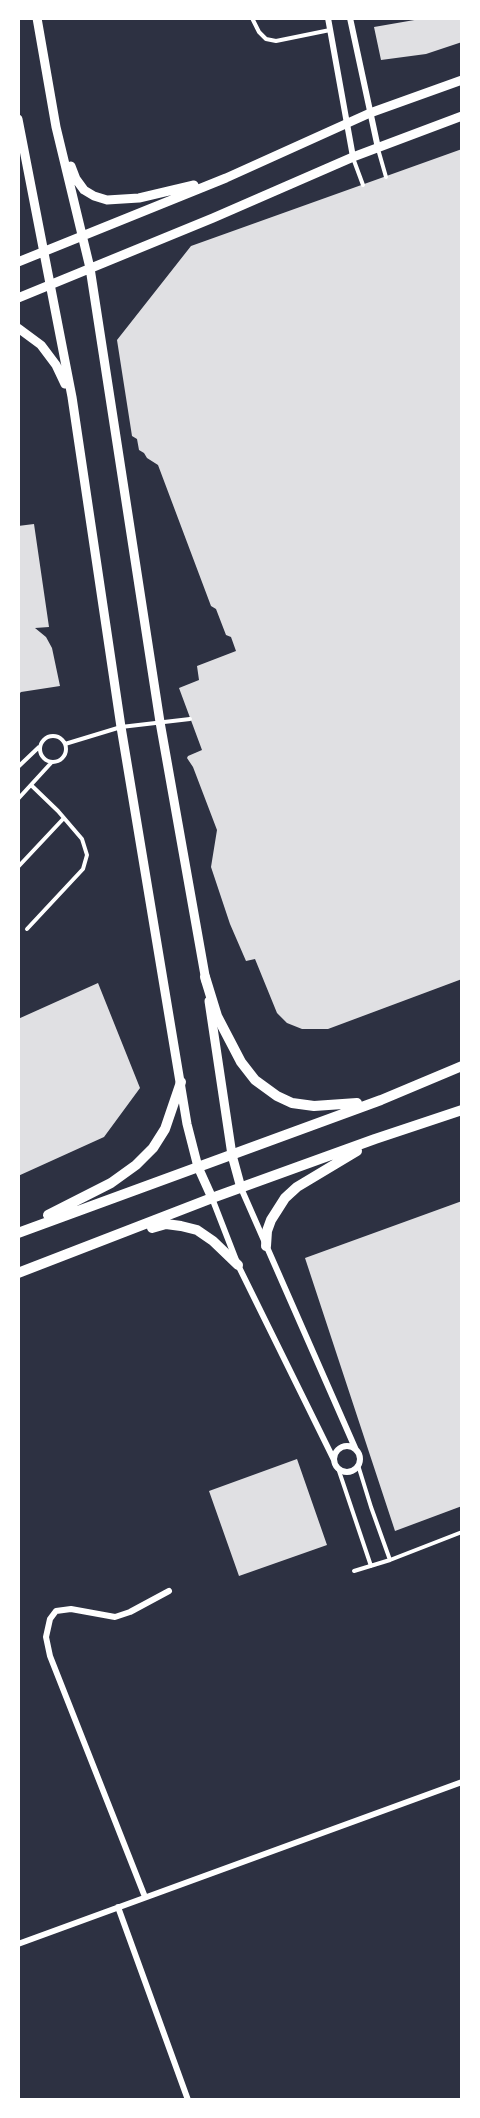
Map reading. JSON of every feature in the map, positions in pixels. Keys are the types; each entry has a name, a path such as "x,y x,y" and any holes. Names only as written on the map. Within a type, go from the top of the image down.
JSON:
{"main road":[{"path":"205,977 217,1016 241,1062 255,1080 277,1096 292,1103 314,1106 341,1106 381,1100"},
{"path":"18,1231 381,1100 462,1066"},
{"path":"18,1231 111,1183 136,1165 153,1148 165,1129 181,1082"},
{"path":"18,1273 212,1198 462,1110"},
{"path":"266,1246 267,1231 271,1220 285,1198 297,1187 375,1139"},
{"path":"114,1237 166,1224 181,1226 205,1235 238,1265"}],"street":[{"path":"18,122 72,397 121,727 188,1124 198,1167 238,1265 334,1460 338,1468 349,1472 358,1465 360,1457 241,1188 232,1155 205,977 160,722 90,268 56,127 37,18"},
{"path":"328,18 353,157"},
{"path":"350,18 378,148"},
{"path":"18,262 226,178 370,113 462,80"},
{"path":"18,298 353,157 462,116"},
{"path":"56,127 76,179 84,190 100,199 133,199 226,178"},
{"path":"18,328 41,345 56,365 72,397"},
{"path":"334,1460 335,1452 341,1447 349,1446 356,1450"},
{"path":"145,1897 50,1656 46,1637 50,1619 56,1611 71,1609 115,1617 130,1612 169,1591"},
{"path":"18,1944 462,1782"},
{"path":"118,1907 188,2100"}],"lane":[{"path":"252,18 259,32 266,39 276,41 330,30"},
{"path":"378,148 386,177"},
{"path":"353,157 363,185"},
{"path":"65,744 121,727 190,719"},
{"path":"18,767 40,747 44,739 51,736 59,738 65,744 63,756 52,762 18,799"},
{"path":"40,747 44,759 52,762"},
{"path":"27,929 83,869 87,855 82,839 31,785"},
{"path":"18,867 64,818"},
{"path":"358,1465 370,1507 390,1560"},
{"path":"338,1468 371,1566"},
{"path":"354,1571 390,1560 462,1532"}],"building":[{"path":"426,18 462,18 462,42 426,54 381,60 374,27"},
{"path":"462,149 462,979 328,1029 302,1029 287,1023 277,1013 255,959 246,961 230,924 211,867 217,830 193,767 187,758 202,750 179,688 199,680 197,666 236,651 231,637 226,635 216,609 211,606 158,465 139,450 137,439 132,436 117,340 191,246"},
{"path":"34,524 49,627 35,628 46,637 52,648 60,686 21,692 18,695 18,526"},
{"path":"98,983 140,1088 104,1137 18,1176 18,1019"},
{"path":"462,1201 462,1506 395,1531 305,1258"},
{"path":"297,1459 327,1545 239,1576 209,1491"}]}
